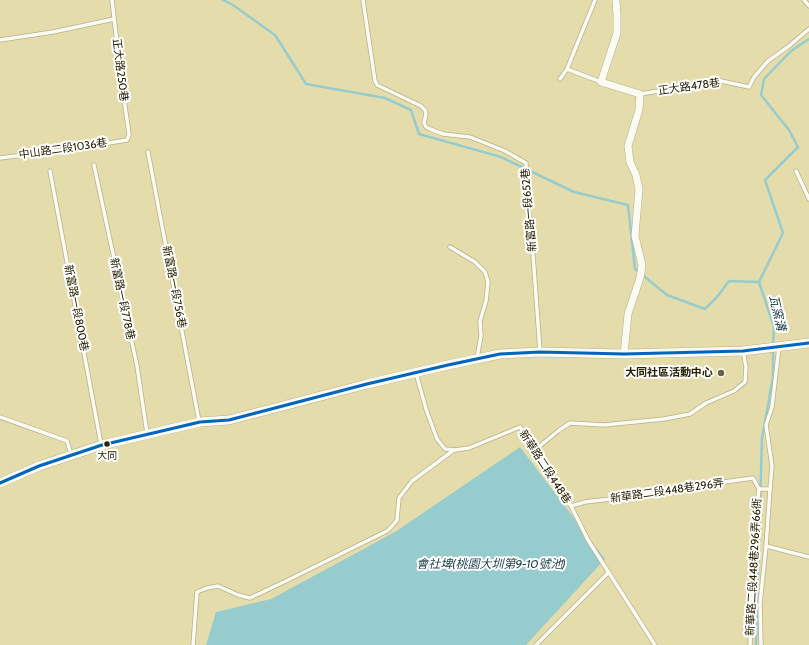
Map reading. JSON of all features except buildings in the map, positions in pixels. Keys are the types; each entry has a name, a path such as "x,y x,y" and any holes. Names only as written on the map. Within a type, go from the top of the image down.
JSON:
{"street":[{"path":"616,0 618,16 617,33 601,82 640,94 639,110 628,146 630,162 636,175 639,189 635,236 642,265 640,278 628,314 624,354"},
{"path":"0,483 39,466 102,445 200,422 229,420 368,384 500,354 540,352 624,354 743,351 809,343"}],"lane":[{"name":"正大路250巷","path":"112,0 129,134 127,140"},
{"name":"新富路一段652巷","path":"363,0 375,81 377,85 421,106 425,110 426,114 424,123 426,127 443,134 470,137 505,151 526,163 528,207 540,352"},
{"path":"560,79 567,69 594,0"},
{"path":"804,0 809,6"},
{"path":"0,40 53,32 114,19"},
{"name":"正大路478巷","path":"640,94 721,81 749,87 754,77 768,61 809,29"},
{"path":"567,69 601,82"},
{"name":"中山路二段1036巷","path":"0,158 127,140"},
{"name":"新富路一段756巷","path":"148,152 200,422"},
{"name":"新富路一段778巷","path":"94,165 137,366 148,434"},
{"name":"新富路一段800巷","path":"50,170 102,445"},
{"path":"796,171 809,199"},
{"path":"450,247 480,267 485,272 488,282 486,301 480,321 481,336 477,359"},
{"path":"761,645 760,604 772,466 766,425 772,407 779,347"},
{"path":"536,452 541,445 570,423 604,425 650,421 690,414 706,403 734,391 745,382 746,367 743,351"},
{"path":"416,373 437,439 445,449 455,450"},
{"path":"0,417 67,441 72,455"},
{"name":"新華路二段448巷","path":"455,450 469,448 520,427 571,506 588,540 655,645"},
{"path":"193,645 197,592 218,586 238,595 250,598 388,531 397,520 399,498 412,481 455,450"},
{"name":"新華路二段448巷296弄","path":"571,506 585,502 753,478 759,488"},
{"path":"759,488 770,489"},
{"name":"新華路二段448巷296弄66衖","path":"750,645 754,529 759,488"},
{"path":"766,546 809,557"},
{"path":"536,645 609,572"}],"water":[{"name":"會社埤(桃園大圳第9-10號池)","path":"520,447 605,559 526,645 206,645 216,612 271,599 395,532"}],"waterway":[{"path":"223,0 233,5 275,35 306,84 385,98 411,110 419,134 501,157 574,192 628,205 635,269 667,295 705,309 717,297 729,281 759,282"},
{"name":"瓦窯溝","path":"773,345 774,327 759,282 783,233 765,180 798,147 789,130 761,95 764,79 791,51 809,39"},
{"name":"瓦窯溝","path":"756,645 762,438 773,377 773,350"}],"transit line":[{"path":"0,483 39,466 102,445 200,422 229,420 367,384 500,354 540,352 624,354 743,351 809,343"}],"place":[{"name":"大同社區活動中心","path":"721,373"},
{"name":"大同","path":"107,444"}]}
